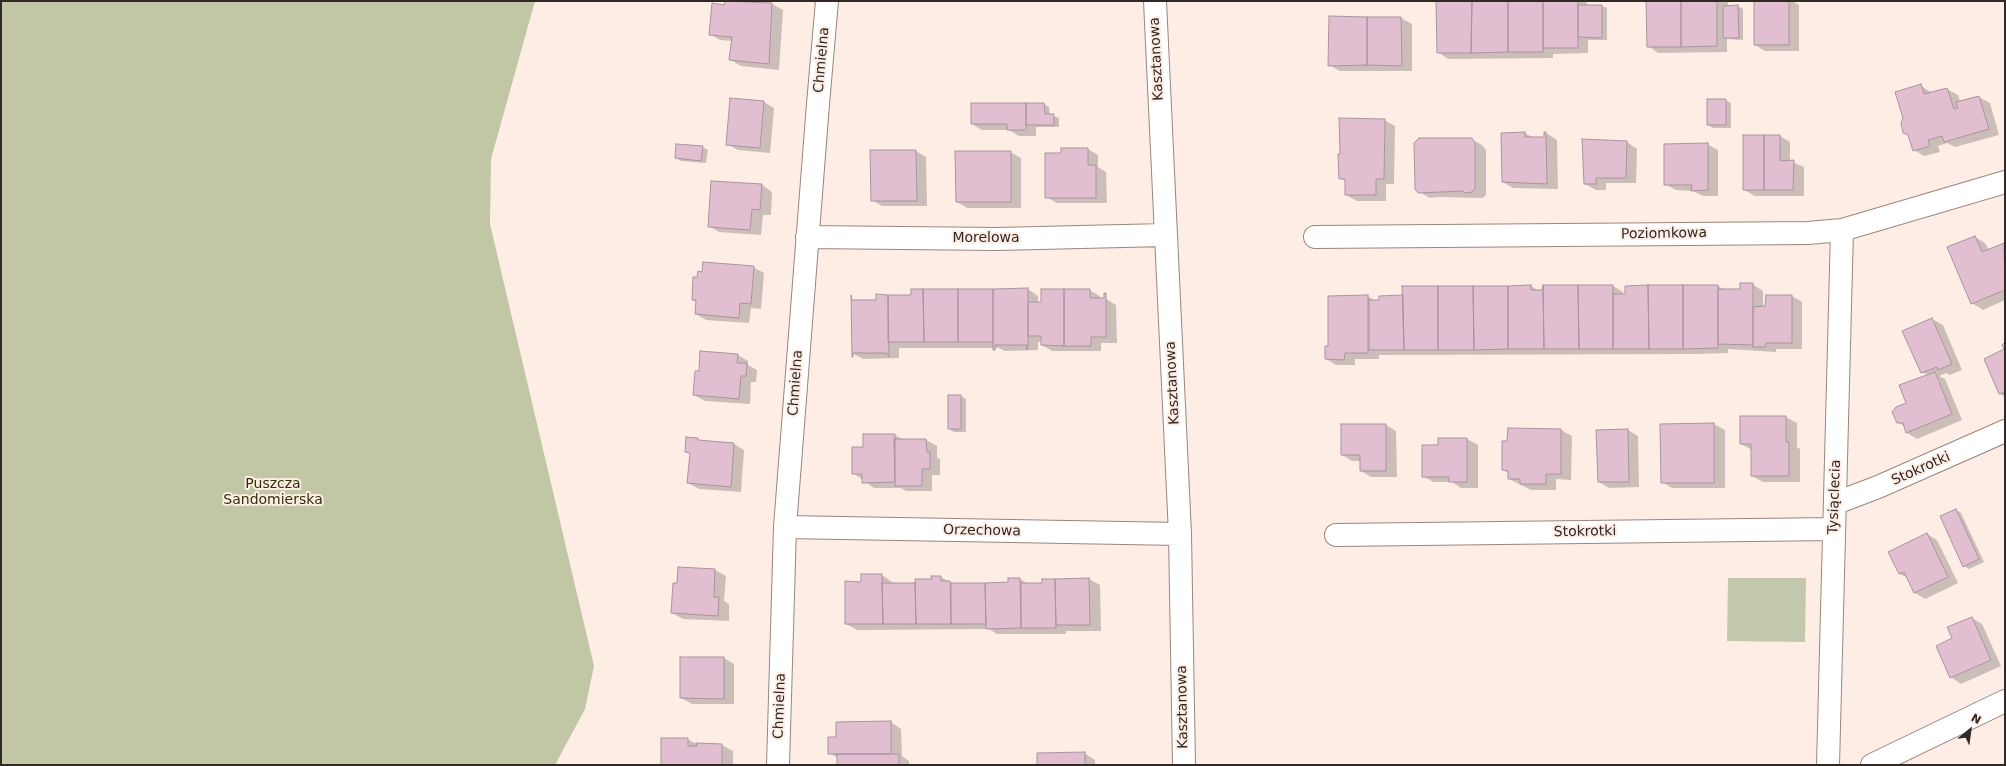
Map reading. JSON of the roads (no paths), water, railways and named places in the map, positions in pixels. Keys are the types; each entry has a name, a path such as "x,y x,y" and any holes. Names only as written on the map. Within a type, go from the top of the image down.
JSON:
{"street":[{"name":"Chmielna","path":"778,765 785,527 827,1"},
{"name":"Kasztanowa","path":"1155,1 1180,534 1184,765"},
{"name":"Poziomkowa","path":"1315,237 1808,233 1842,230 2005,182"},
{"name":"Tysiąclecia","path":"1828,765 1842,230"},
{"name":"Morelowa","path":"808,237 997,239 1165,235"},
{"name":"Stokrotki","path":"1836,503 1878,488 2005,431"},
{"name":"Orzechowa","path":"785,527 1180,534"},
{"name":"Stokrotki","path":"1336,535 1834,529"},
{"path":"1872,765 1898,759 2005,701"}],"park label":[{"name":"Puszcza Sandomierska","path":"273,492"}]}
